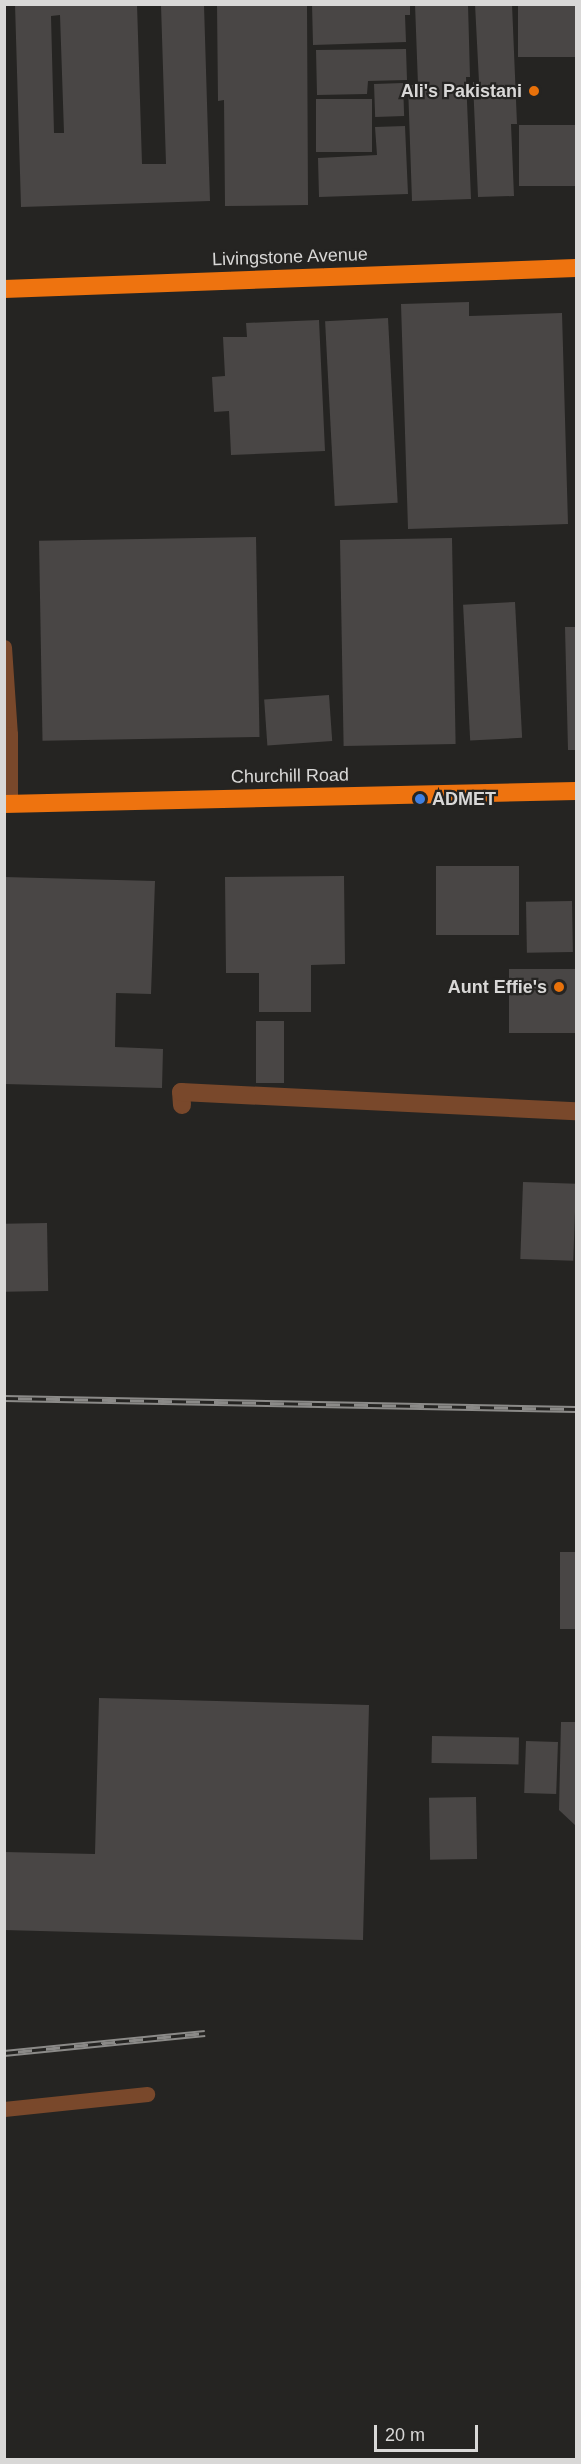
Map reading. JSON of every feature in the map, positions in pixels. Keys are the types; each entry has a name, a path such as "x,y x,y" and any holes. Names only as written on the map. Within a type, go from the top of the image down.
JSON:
{"highway":[{"name":"Livingstone Avenue","path":"5,288 576,268"},
{"name":"Churchill Road","path":"7,804 576,791"}],"street":[{"path":"182,1105 182,1092 576,1111"}],"lane":[{"path":"4,647 10,734 7,804"},
{"path":"4,2109 147,2094"}],"building":[{"path":"15,4 137,4 142,164 166,164 161,5 204,5 210,201 21,207","holes":["60,15 64,133 54,133 51,16"]},
{"path":"217,4 307,4 308,205 225,206 224,100 218,101"},
{"path":"312,4 410,4 410,15 405,15 406,42 313,45"},
{"path":"415,4 468,4 470,77 466,77 471,199 412,201 408,85 418,85"},
{"path":"475,4 512,4 517,124 511,124 514,196 478,197 473,82 479,82"},
{"path":"518,4 576,4 576,57 518,57"},
{"path":"406,49 407,80 368,81 367,94 317,95 316,50"},
{"path":"403,83 404,116 375,117 374,84"},
{"path":"316,99 372,99 372,152 316,152"},
{"path":"519,125 576,125 576,186 519,186"},
{"path":"405,126 408,194 319,197 318,158 377,155 375,127"},
{"path":"469,302 469,316 562,313 568,524 408,529 401,304"},
{"path":"388,318 398,503 335,506 325,321"},
{"path":"319,320 325,451 231,455 229,411 214,412 212,377 225,376 223,337 247,337 246,323"},
{"path":"256,537 259,737 43,741 39,541"},
{"path":"452,538 456,744 344,746 340,540"},
{"path":"515,602 522,738 470,741 463,605"},
{"path":"565,627 576,627 576,750 568,750"},
{"path":"329,695 332,741 267,745 264,700"},
{"path":"436,866 519,866 519,935 436,935"},
{"path":"344,876 345,964 311,965 311,1012 259,1012 259,973 226,973 225,877"},
{"path":"4,877 155,881 151,994 116,993 115,1047 163,1049 162,1088 4,1084"},
{"path":"572,901 573,952 527,953 526,902"},
{"path":"509,969 576,969 576,1033 509,1033"},
{"path":"256,1021 284,1021 284,1083 256,1083"},
{"path":"523,1182 576,1184 573,1261 520,1259"},
{"path":"47,1223 48,1291 5,1292 4,1224"},
{"path":"560,1552 576,1552 576,1629 560,1629"},
{"path":"99,1698 369,1705 363,1940 4,1930 4,1852 95,1854"},
{"path":"561,1722 576,1722 576,1826 559,1810"},
{"path":"432,1736 519,1738 519,1765 432,1763"},
{"path":"526,1741 558,1742 556,1794 524,1793"},
{"path":"476,1797 477,1859 430,1860 429,1798"}],"railway":[{"path":"4,1398 576,1409"},
{"path":"4,2053 205,2033"}],"place":[{"name":"Ali's Pakistani","path":"534,91"},
{"name":"ADMET","path":"420,799"},
{"name":"Aunt Effie's","path":"559,987"}]}
